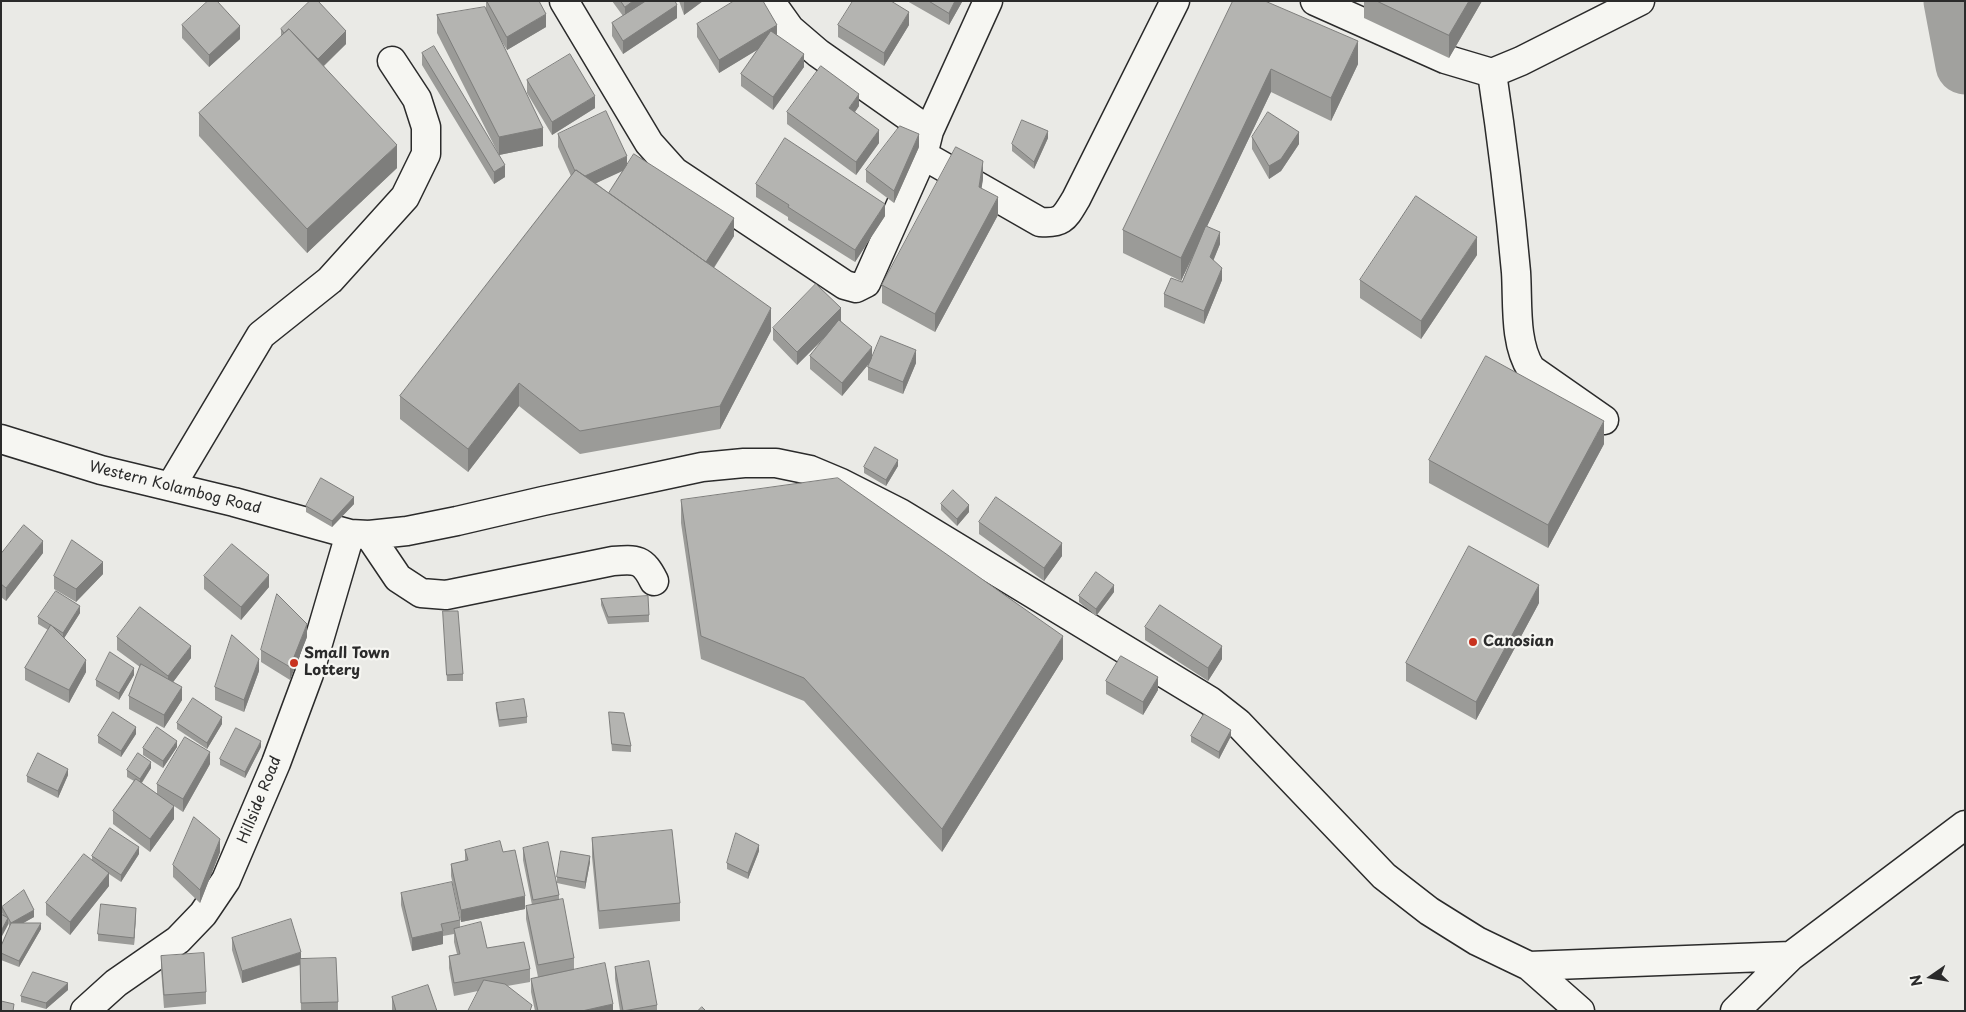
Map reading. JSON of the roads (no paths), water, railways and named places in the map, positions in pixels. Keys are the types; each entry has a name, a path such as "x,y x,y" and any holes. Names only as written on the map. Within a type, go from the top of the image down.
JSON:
{"street":[{"path":"564,1 649,143 675,172 845,285 856,288 866,283 988,1"},
{"path":"770,1 790,29 926,143 1040,222 1054,223 1064,219 1076,199 1175,1"},
{"path":"1315,1 1445,59 1492,73 1521,61 1640,1"},
{"path":"171,486 261,335 330,280 405,197 426,154 426,127 418,99 392,61"},
{"path":"1492,73 1502,142 1516,273 1517,311 1524,358 1531,369 1604,420"},
{"name":"Western Kolambog Road","path":"1,439 101,470 359,534"},
{"path":"359,534 407,531 702,467 744,463 776,463 810,470 841,483 900,514 1210,701 1238,723 1384,876 1429,911 1477,941 1528,966 1580,1011"},
{"path":"359,534 398,578 421,593 446,595 613,560 630,559 646,566 654,581"},
{"name":"Hillside Road","path":"85,1011 116,983 178,940 203,914 226,880 276,763 359,534"},
{"path":"1735,1011 1791,956 1965,825"},
{"path":"1528,966 1791,956"}],"waterway":[{"path":"1953,1 1965,65"}],"place":[{"name":"Canosian","path":"1473,642"},
{"name":"Small Town Lottery","path":"294,663"}]}
